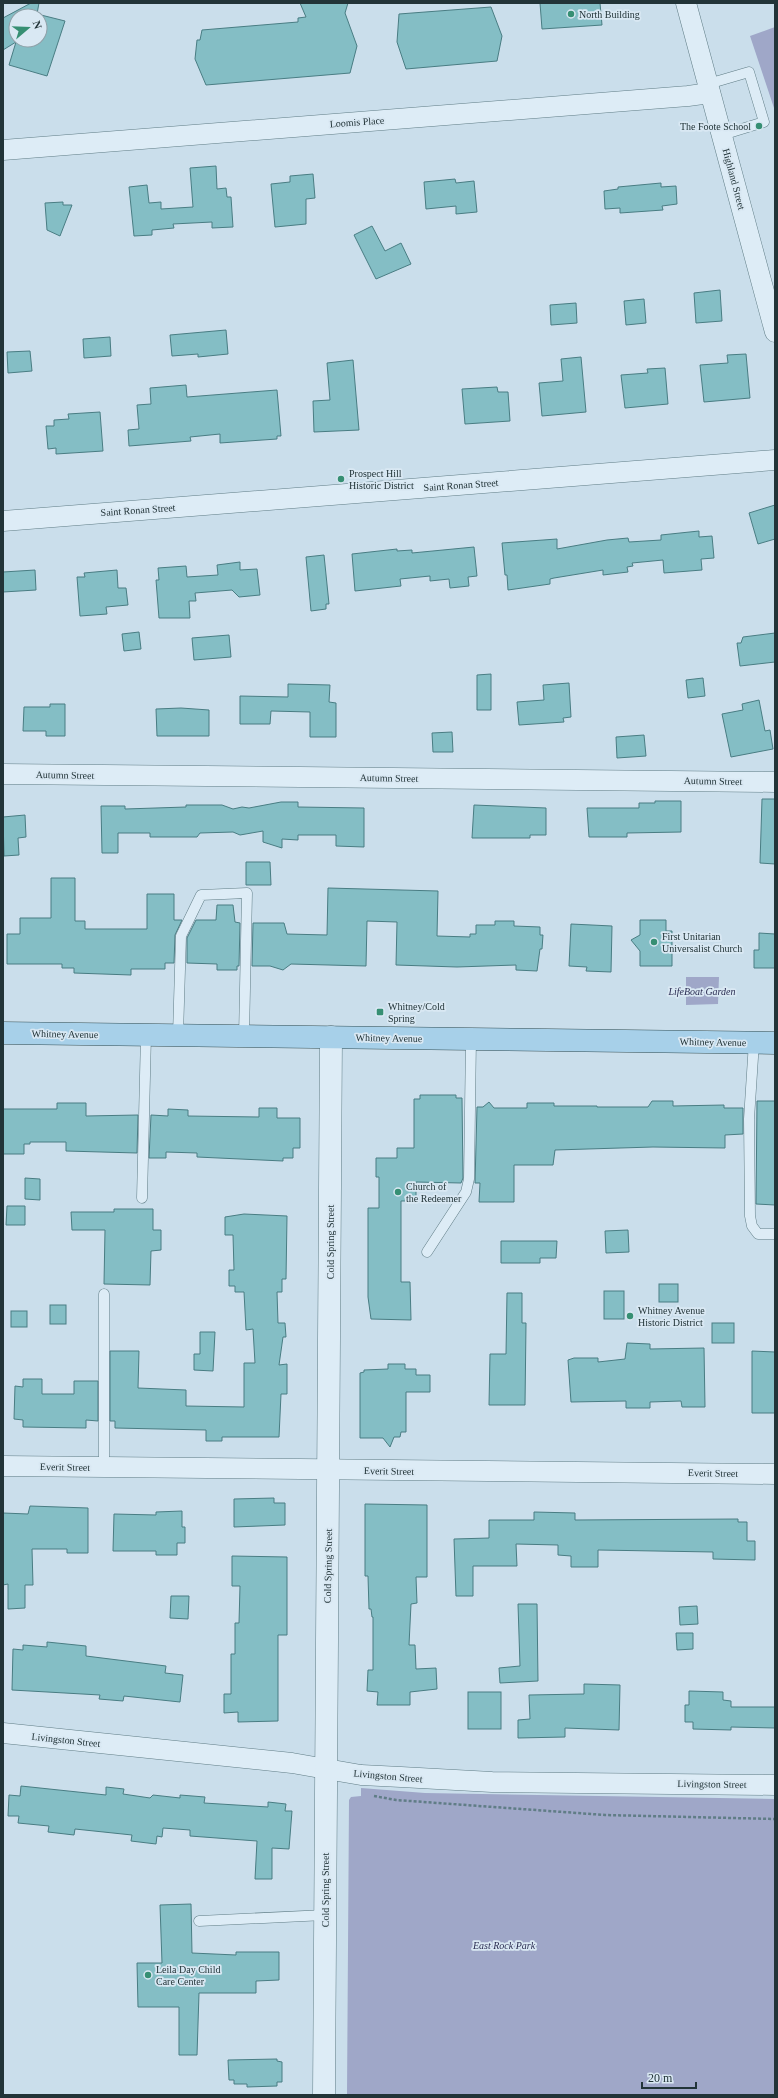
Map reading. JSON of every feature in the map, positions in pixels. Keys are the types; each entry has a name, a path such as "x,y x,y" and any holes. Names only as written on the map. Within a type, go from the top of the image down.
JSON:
{"main road":[{"name":"Whitney Avenue","path":"3,1033 765,1043"}],"street":[{"name":"Highland Street","path":"686,3 775,332"},
{"name":"Loomis Place","path":"3,150 684,97 709,88"},
{"name":"Saint Ronan Street","path":"3,521 775,460"},
{"name":"Autumn Street","path":"3,774 775,782"},
{"name":"Cold Spring Street","path":"324,2095 331,1037"},
{"name":"Everit Street","path":"3,1466 775,1474"},
{"name":"Livingston Street","path":"3,1733 292,1763 361,1775 465,1781 775,1785"}],"lane":[{"path":"709,88 749,72 764,122 722,135"},
{"path":"178,1035 180,936 201,895 247,893 244,1036"},
{"path":"142,1198 146,1035"},
{"path":"427,1252 468,1186 472,1039"},
{"path":"765,1043 749,1119 750,1216 752,1226 758,1234 775,1234"},
{"path":"104,1294 104,1467"},
{"path":"199,1921 325,1915"}],"path":[{"path":"368,1795 396,1800 604,1815 775,1819"}],"green space":[{"path":"775,27 775,111 750,36"},
{"name":"LifeBoat Garden","path":"686,977 719,977 718,1004 686,1005"},
{"name":"East Rock Park","path":"361,1788 425,1793 775,1799 775,2095 347,2095 349,1800 351,1797 361,1796"}],"building":[{"path":"31,3 39,3 38,8 22,8"},
{"path":"300,3 348,3 345,13 357,46 350,73 206,85 195,59 197,40 200,40 202,30 298,22 298,18 306,17"},
{"name":"North Building","path":"540,3 600,3 602,25 542,29"},
{"path":"491,7 502,36 497,61 406,69 397,42 399,14"},
{"path":"8,15 8,47 3,50 3,18"},
{"path":"48,17 65,21 47,76 9,65 14,48 48,48"},
{"path":"216,166 217,189 226,188 227,197 231,197 233,227 212,228 212,222 173,224 174,228 152,230 152,235 134,236 129,187 147,185 149,203 161,202 161,209 193,207 190,168"},
{"path":"313,174 315,198 306,199 306,224 275,227 271,184 290,182 290,176"},
{"path":"455,179 456,183 474,181 477,212 456,214 456,206 426,209 424,182"},
{"path":"661,183 661,187 676,186 677,204 662,206 663,210 620,213 620,208 605,209 604,191 618,189 618,187"},
{"path":"63,202 63,205 72,205 60,236 47,230 45,203"},
{"path":"372,226 385,251 401,243 411,264 376,279 354,235"},
{"path":"720,290 722,321 696,323 694,293"},
{"path":"644,299 646,323 626,325 624,301"},
{"path":"576,303 577,323 551,325 550,305"},
{"path":"226,330 228,354 198,357 198,354 172,356 170,335"},
{"path":"110,337 111,356 84,358 83,339"},
{"path":"30,351 32,371 8,373 7,352"},
{"path":"746,354 750,398 704,402 700,365 728,363 727,355"},
{"path":"581,357 586,412 542,416 539,383 563,381 561,359"},
{"path":"353,360 359,430 314,432 313,401 330,400 327,363"},
{"path":"665,368 668,404 625,408 621,375 648,373 647,369"},
{"path":"186,385 187,397 277,390 281,436 277,436 277,439 220,443 220,434 190,437 191,441 129,446 128,430 139,429 137,405 151,404 150,388"},
{"path":"497,387 498,392 508,392 510,421 465,424 462,389"},
{"path":"100,412 103,451 56,454 56,448 48,449 46,426 54,426 54,420 69,419 68,414"},
{"path":"775,505 775,539 758,544 749,513"},
{"path":"699,531 699,537 712,536 714,558 701,559 702,570 664,573 663,560 632,563 633,566 627,567 628,572 603,575 603,570 550,579 550,584 508,590 502,543 557,539 557,549 607,540 628,538 629,542 661,540 661,535"},
{"path":"474,547 477,576 468,577 469,586 450,588 449,579 430,581 430,576 400,579 401,586 355,591 352,554 397,549 397,551 412,550 412,553"},
{"path":"324,555 329,604 326,604 326,609 311,611 306,557"},
{"path":"240,562 240,570 257,569 260,595 239,597 232,590 195,593 196,601 189,601 190,618 159,618 156,580 159,580 158,568 186,566 187,577 218,575 217,565"},
{"path":"35,570 36,590 3,592 3,572"},
{"path":"117,570 118,588 126,588 128,605 106,607 107,614 80,616 77,577 85,577 84,573"},
{"path":"139,632 141,649 124,651 122,634"},
{"path":"775,633 775,662 740,666 737,643 741,643 743,637"},
{"path":"229,635 231,657 194,660 192,638"},
{"path":"491,674 491,710 477,710 477,675"},
{"path":"703,678 705,696 688,698 686,680"},
{"path":"569,683 571,717 563,718 564,722 519,725 517,702 544,700 543,685"},
{"path":"288,684 330,685 329,702 336,703 336,737 310,737 310,712 271,711 270,724 240,724 240,696 288,697"},
{"path":"759,700 765,731 770,730 773,749 731,757 722,714 743,710 742,704"},
{"path":"50,704 65,704 65,736 46,736 46,731 23,731 24,707 50,707"},
{"path":"181,708 209,710 209,736 157,736 156,709"},
{"path":"452,732 453,752 433,752 432,733"},
{"path":"644,735 646,756 617,758 616,737"},
{"path":"762,799 775,799 775,864 760,863"},
{"path":"655,801 681,801 681,832 627,833 627,837 589,837 587,808 639,808 639,803 655,803"},
{"path":"281,802 298,802 298,807 364,808 364,847 336,846 336,835 298,835 298,840 282,839 282,848 263,842 263,831 240,835 233,832 200,833 197,837 150,837 150,833 118,833 118,853 102,853 101,806 125,806 125,809 186,807 186,805 222,805 233,809 242,807 249,808"},
{"path":"474,805 546,808 546,835 530,835 530,838 472,838"},
{"path":"25,815 26,837 18,838 19,855 4,856 3,817"},
{"path":"246,862 270,862 271,885 246,885"},
{"path":"51,878 75,878 75,921 85,921 85,929 147,929 147,894 174,894 174,920 182,920 175,935 174,963 165,963 165,969 131,969 131,975 74,973 74,968 62,968 62,964 7,964 7,934 20,934 20,918 51,918"},
{"path":"328,888 438,891 437,936 470,937 470,934 476,934 476,925 495,925 495,921 514,921 514,926 540,927 540,935 543,935 542,949 540,949 537,971 516,970 516,965 457,967 396,965 397,922 367,921 366,966 291,964 283,970 270,966 252,966 253,923 284,923 287,934 327,935"},
{"path":"217,905 233,905 235,922 240,923 239,966 237,966 237,970 217,970 217,964 187,963 187,938 196,920 216,920"},
{"name":"First Unitarian Universalist Church","path":"640,920 666,920 666,931 672,931 672,966 640,966 640,951 631,940 640,935"},
{"path":"571,924 612,926 611,972 586,971 587,967 569,966"},
{"path":"759,933 775,934 775,968 754,968 754,950 759,950"},
{"name":"Church of the Redeemer","path":"420,1095 456,1095 456,1098 462,1098 463,1178 461,1183 416,1182 416,1201 401,1201 401,1282 410,1282 411,1320 371,1319 368,1297 368,1208 379,1208 379,1177 376,1177 376,1158 397,1158 397,1148 414,1148 414,1099 420,1099"},
{"path":"652,1101 673,1101 673,1106 724,1105 724,1108 743,1108 743,1134 725,1135 725,1148 653,1147 555,1150 553,1165 514,1165 514,1202 479,1202 480,1183 475,1183 477,1107 483,1107 489,1102 494,1108 527,1108 527,1103 554,1103 554,1106 648,1107"},
{"path":"757,1101 775,1101 775,1205 756,1204"},
{"path":"57,1103 86,1103 86,1116 138,1115 137,1153 66,1151 66,1142 30,1142 30,1144 24,1144 24,1154 3,1154 3,1109 57,1109"},
{"path":"259,1108 277,1108 277,1118 300,1118 300,1148 293,1148 293,1158 283,1158 283,1161 197,1157 197,1153 166,1152 166,1158 149,1158 151,1115 168,1116 168,1109 188,1110 188,1116 259,1117"},
{"path":"25,1178 40,1179 40,1200 25,1199"},
{"path":"7,1206 25,1206 25,1225 6,1225"},
{"path":"114,1209 153,1209 153,1230 161,1230 161,1250 151,1251 150,1285 104,1284 105,1230 72,1230 71,1212 114,1212"},
{"path":"244,1214 287,1216 286,1279 282,1279 282,1292 277,1292 278,1323 285,1323 286,1337 283,1337 279,1365 287,1364 287,1394 281,1394 279,1437 222,1437 222,1441 206,1441 206,1430 115,1428 115,1421 110,1421 110,1351 139,1351 138,1388 186,1390 186,1406 244,1407 244,1363 255,1363 253,1329 246,1330 244,1292 235,1292 235,1286 229,1286 229,1270 234,1270 233,1235 225,1235 225,1217"},
{"path":"628,1230 629,1252 606,1253 605,1231"},
{"path":"501,1241 557,1241 556,1258 540,1258 540,1263 501,1263"},
{"path":"659,1284 678,1284 678,1302 659,1302"},
{"path":"604,1291 624,1291 624,1319 604,1319"},
{"path":"507,1293 522,1293 522,1323 526,1323 525,1405 489,1405 490,1354 506,1354"},
{"path":"50,1305 66,1305 66,1324 50,1324"},
{"path":"11,1311 27,1311 27,1327 11,1327"},
{"path":"712,1323 734,1323 734,1343 712,1343"},
{"path":"200,1332 215,1332 213,1371 194,1370 194,1354 200,1354"},
{"path":"627,1343 650,1344 650,1349 704,1348 705,1407 682,1407 681,1401 650,1402 650,1408 626,1408 626,1401 571,1402 568,1360 574,1358 598,1358 598,1362 625,1359"},
{"path":"752,1351 775,1352 775,1413 752,1413"},
{"path":"388,1364 405,1364 405,1369 416,1369 416,1375 430,1375 430,1392 406,1392 406,1432 401,1432 400,1437 394,1437 390,1447 383,1438 360,1438 360,1373 364,1372 364,1370 388,1369"},
{"path":"23,1379 42,1379 42,1394 74,1394 74,1381 98,1381 98,1421 86,1420 86,1428 23,1427 23,1420 14,1419 15,1386 23,1387"},
{"path":"274,1498 274,1503 285,1503 285,1525 234,1527 234,1499"},
{"path":"365,1504 427,1505 427,1577 416,1577 417,1603 411,1604 409,1645 415,1645 416,1669 436,1668 437,1689 410,1692 410,1705 377,1705 378,1692 367,1691 368,1670 373,1670 373,1617 371,1609 369,1609 368,1576 365,1576"},
{"path":"30,1506 88,1508 88,1553 67,1553 67,1549 32,1549 33,1585 25,1585 25,1608 8,1609 8,1584 3,1585 3,1513 28,1514"},
{"path":"182,1511 182,1527 185,1527 185,1543 177,1543 177,1555 156,1555 156,1551 113,1551 114,1514 156,1515 156,1512"},
{"path":"534,1512 575,1513 575,1520 738,1519 738,1522 747,1522 747,1541 755,1541 755,1560 713,1559 713,1552 598,1550 598,1567 571,1567 571,1556 558,1555 558,1545 516,1544 517,1566 473,1566 473,1596 456,1596 454,1539 489,1538 489,1520 534,1520"},
{"path":"232,1556 287,1557 287,1635 278,1635 278,1721 238,1722 238,1712 224,1713 224,1694 231,1694 231,1654 235,1654 235,1623 239,1623 240,1586 232,1586"},
{"path":"171,1596 189,1596 188,1619 170,1618"},
{"path":"518,1604 537,1604 538,1681 500,1683 499,1668 520,1666"},
{"path":"697,1606 698,1624 680,1625 679,1607"},
{"path":"676,1633 693,1633 693,1649 677,1650"},
{"path":"47,1642 86,1646 86,1656 166,1666 165,1673 183,1675 180,1702 124,1696 123,1701 99,1699 100,1695 12,1690 13,1649 23,1650 23,1645 47,1647"},
{"path":"584,1684 620,1685 619,1730 565,1728 565,1737 518,1738 518,1720 530,1719 529,1695 584,1694"},
{"path":"689,1691 723,1692 723,1700 731,1701 731,1707 775,1707 775,1728 731,1727 731,1730 693,1729 693,1722 685,1722 685,1705 689,1705"},
{"path":"468,1692 501,1692 501,1729 468,1729"},
{"path":"21,1786 106,1795 106,1787 124,1789 123,1794 150,1798 153,1795 180,1798 180,1795 205,1797 204,1803 268,1807 268,1802 286,1804 285,1811 292,1811 289,1849 272,1848 272,1879 255,1879 257,1841 190,1836 190,1830 163,1828 162,1837 157,1836 156,1844 131,1841 132,1835 75,1829 74,1835 48,1832 49,1826 18,1823 19,1816 8,1816 9,1795 20,1796"},
{"path":"191,1904 192,1953 236,1955 236,1952 279,1952 279,1980 256,1981 256,1993 199,1993 197,2055 179,2055 179,2007 138,2007 137,1963 162,1963 160,1905"},
{"path":"277,2059 277,2061 282,2062 282,2082 277,2082 277,2086 247,2087 247,2084 234,2084 234,2080 229,2080 228,2060"}],"place":[{"name":"North Building","path":"571,14"},
{"name":"The Foote School","path":"759,126"},
{"name":"Prospect Hill Historic District","path":"341,479"},
{"name":"First Unitarian Universalist Church","path":"654,942"},
{"name":"Whitney/Cold Spring","path":"380,1012"},
{"name":"Church of the Redeemer","path":"398,1192"},
{"name":"Whitney Avenue Historic District","path":"630,1316"},
{"name":"Leila Day Child Care Center","path":"148,1975"}]}
